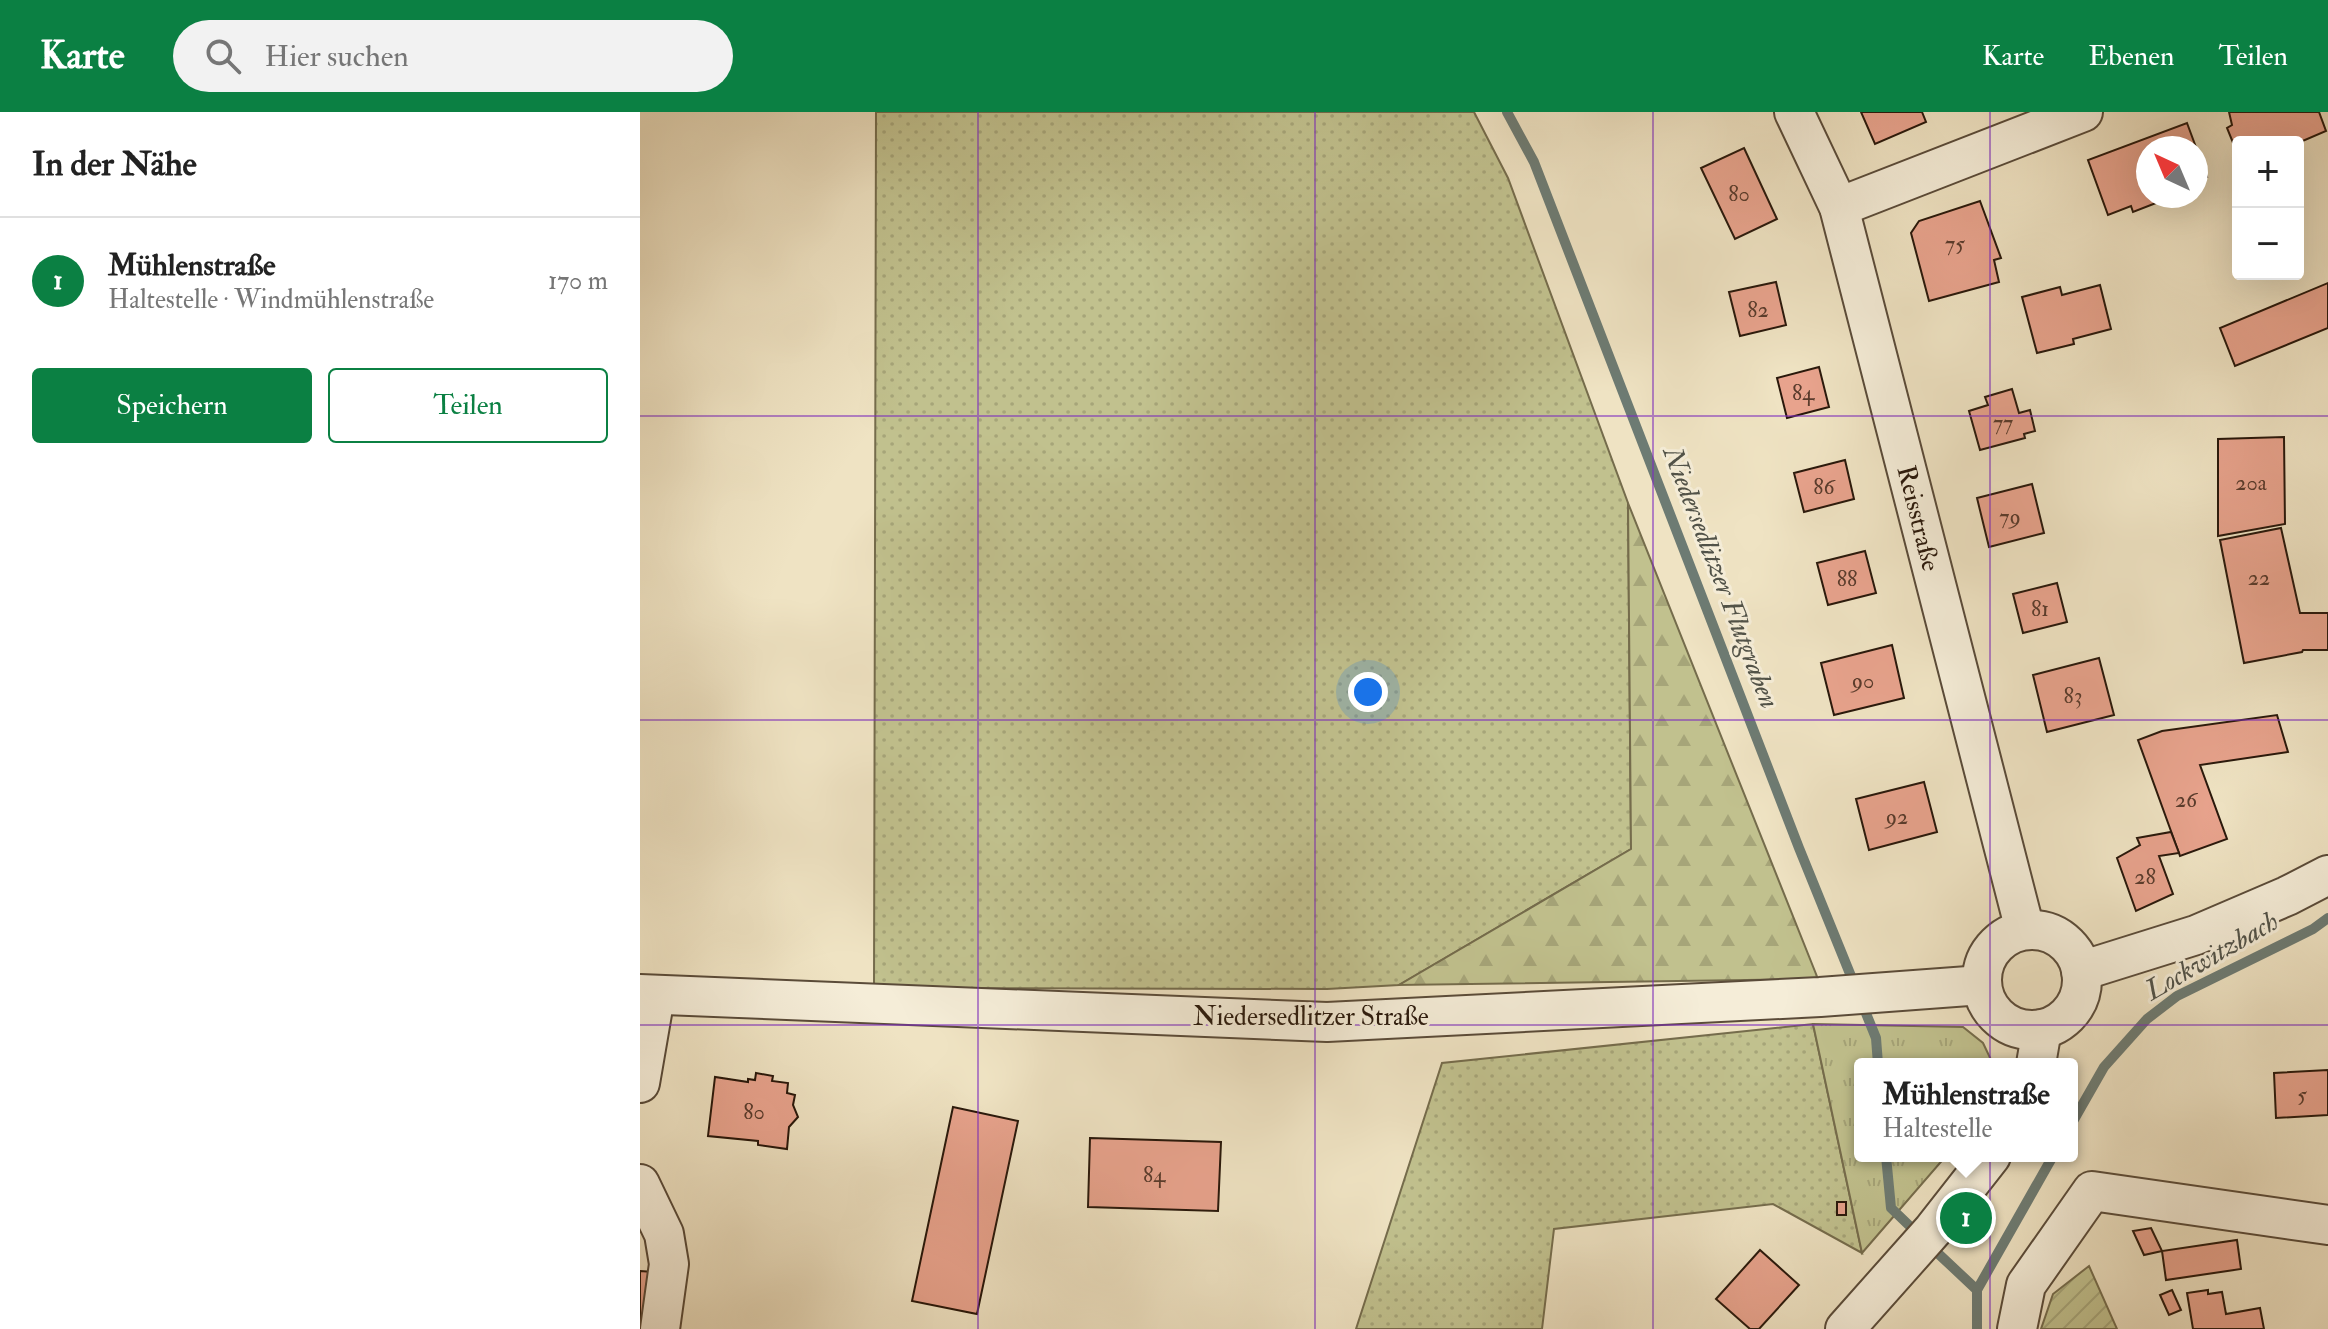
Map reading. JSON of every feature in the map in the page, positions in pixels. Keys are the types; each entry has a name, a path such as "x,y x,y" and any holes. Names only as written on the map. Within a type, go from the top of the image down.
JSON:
{"street":[{"name":"Reisstraße","path":"1794,112 1839,207 2025,930"},
{"path":"1839,207 2083,112"},
{"path":"2081,971 2196,935 2328,875"},
{"path":"2025,930 2041,930 2055,935 2077,957 2081,971 2082,987 2077,1002 2039,1046 2025,1029 2010,1024 1996,1014 1987,1001 1982,985 1986,960 1993,949 2002,940 2025,930"},
{"name":"Niedersedlitzer Straße","path":"647,995 1327,1022 1836,996 1982,985"},
{"path":"640,1083 647,995"},
{"path":"1845,1329 1933,1230 1986,1162"},
{"path":"640,1184 664,1234 669,1264 660,1329"},
{"path":"2017,1329 2026,1285 2092,1191 2328,1225"}],"green space":[{"path":"876,112 1474,112 1508,178 1628,503 1631,849 1399,985 1327,989 874,988"},
{"path":"1628,503 1818,979 1399,985 1631,849"},
{"path":"1813,1024 1862,1253 1773,1204 1554,1229 1542,1329 1356,1329 1442,1063"},
{"path":"1813,1024 1963,1027 1983,1043 1990,1058 1854,1058 1854,1162 1941,1162 1862,1253"},
{"path":"2089,1266 2117,1329 2041,1329 2053,1294"}],"building":[{"path":"1861,112 1922,112 1926,122 1875,144"},
{"path":"2229,112 2319,112 2326,131 2304,140 2304,136 2232,136 2232,140 2227,128 2232,125"},
{"path":"2187,123 2192,136 2152,136"},
{"path":"2136,142 2136,208 2143,208 2133,212 2131,206 2108,215 2088,160"},
{"path":"1744,148 1777,219 1735,239 1701,168"},
{"path":"1980,201 2001,258 1994,260 1999,282 1929,301 1911,233 1919,221"},
{"path":"1776,282 1786,325 1740,336 1729,292"},
{"path":"2328,283 2328,328 2235,366 2220,328"},
{"path":"2100,285 2111,329 2073,339 2074,344 2037,353 2022,297 2060,287 2062,295"},
{"path":"1819,367 1829,407 1787,418 1777,378"},
{"path":"2012,389 2019,413 2030,410 2035,431 2024,434 2025,438 1980,450 1969,411 1988,405 1985,397"},
{"path":"2284,437 2285,524 2218,536 2218,439"},
{"path":"1845,460 1854,499 1804,512 1794,473"},
{"path":"2032,484 2044,533 1989,547 1977,498"},
{"path":"2281,528 2300,613 2328,613 2328,650 2303,650 2244,663 2220,540"},
{"path":"1865,551 1876,593 1828,605 1817,563"},
{"path":"2057,583 2067,622 2023,633 2013,594"},
{"path":"1892,645 1904,698 1834,715 1821,663"},
{"path":"2099,658 2114,715 2047,732 2033,675"},
{"path":"2277,715 2288,752 2200,765 2227,839 2180,856 2138,740 2162,731"},
{"path":"1924,782 1937,832 1869,850 1856,799"},
{"path":"2171,832 2179,853 2159,856 2173,894 2136,911 2117,858 2140,845 2137,838"},
{"path":"2328,1070 2328,1115 2276,1118 2274,1073"},
{"path":"756,1073 773,1076 772,1081 788,1083 787,1093 795,1095 793,1105 798,1117 789,1127 787,1149 758,1145 758,1141 708,1136 715,1077 748,1082 748,1079 755,1080"},
{"path":"953,1107 1018,1121 977,1314 912,1301"},
{"path":"1090,1138 1221,1142 1218,1211 1088,1207"},
{"path":"1837,1202 1846,1202 1846,1215 1837,1215"},
{"path":"2151,1228 2162,1251 2144,1255 2133,1231"},
{"path":"2237,1240 2241,1269 2166,1280 2162,1251"},
{"path":"1760,1250 1799,1285 1759,1329 1750,1329 1716,1299"},
{"path":"640,1271 653,1272 646,1329 640,1329"},
{"path":"2172,1290 2181,1310 2169,1315 2160,1295"},
{"path":"2208,1290 2208,1294 2222,1292 2226,1314 2260,1308 2264,1329 2193,1329 2187,1293"}],"waterway":[{"name":"Niedersedlitzer Flutgraben","path":"1507,112 1534,162 1855,986"},
{"name":"Lockwitzbach","path":"2078,1112 2104,1067 2147,1019 2177,996 2313,929 2328,918"},
{"name":"Niedersedlitzer Flutgraben","path":"1861,1001 1876,1038 1878,1058"},
{"name":"Niedersedlitzer Flutgraben","path":"1887,1162 1891,1208 1918,1234"},
{"name":"Lockwitzbach","path":"1977,1329 1977,1290 2050,1162"},
{"name":"Niedersedlitzer Flutgraben","path":"1929,1245 1977,1290"}],"place":[{"name":"Mühlenstraße","path":"1966,1218"}]}
